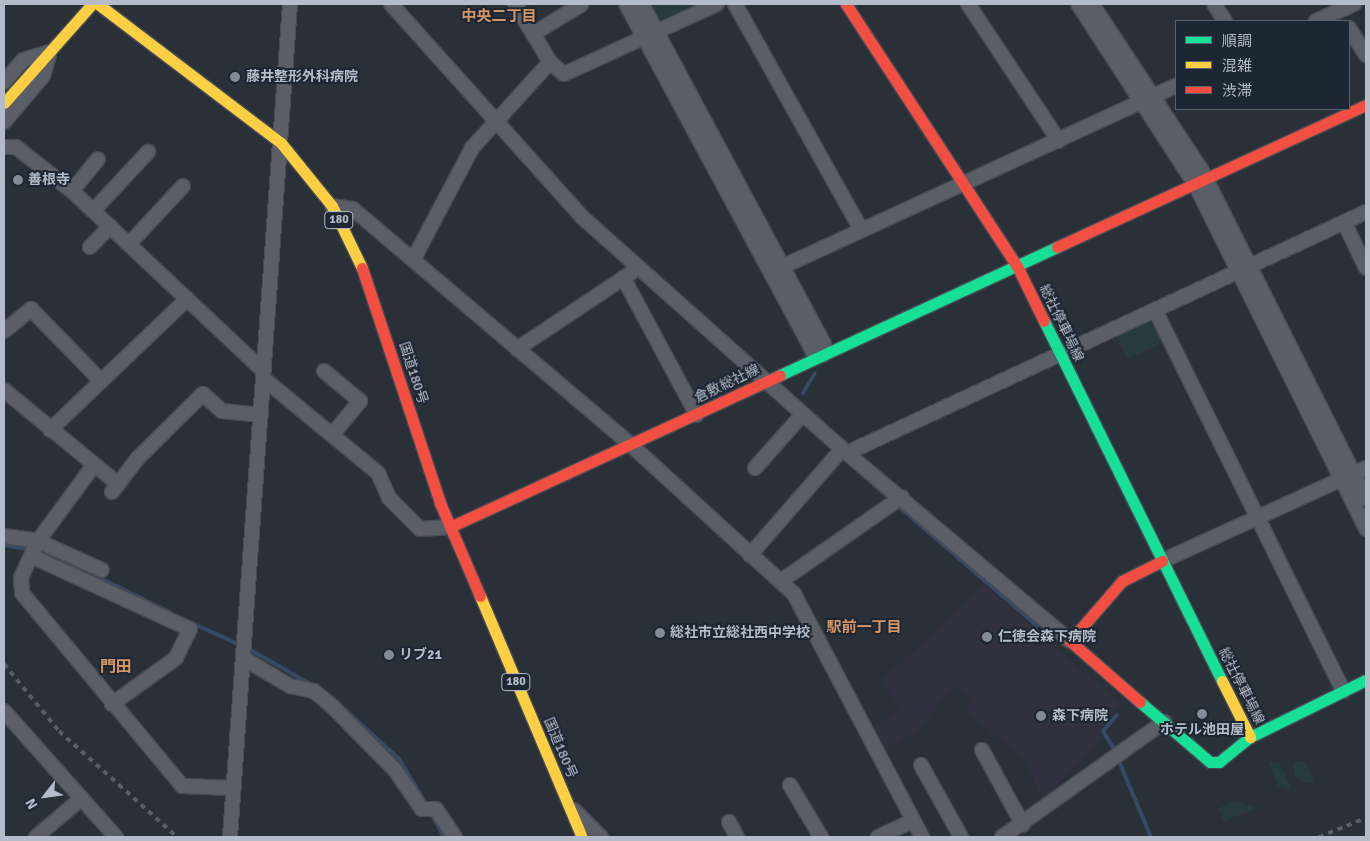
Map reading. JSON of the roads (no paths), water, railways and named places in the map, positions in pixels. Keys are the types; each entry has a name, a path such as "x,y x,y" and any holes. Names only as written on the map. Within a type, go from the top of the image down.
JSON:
{"main road":[{"path":"4,103 92,4"},
{"name":"国道180号","path":"98,4 281,143 332,206 364,273 450,527 582,837"},
{"name":"総社停車場線","path":"846,4 1017,266 1250,738"},
{"path":"1017,266 1366,105"},
{"name":"倉敷総社線","path":"450,527 698,415 767,381 1017,266"},
{"path":"1162,561 1122,581 1070,641 1215,763 1250,738 1366,680"}],"street":[{"path":"230,837 290,4"},
{"path":"392,4 582,217 637,268 846,450 897,502 1070,641"},
{"path":"515,4 550,62 564,74 717,4"},
{"path":"533,34 582,4"},
{"path":"626,4 652,33 784,266 824,344 823,355 812,350 652,33 642,4"},
{"path":"735,4 861,229"},
{"path":"968,4 1059,141"},
{"path":"1078,4 1148,99"},
{"path":"1092,4 1148,99 1201,181 1366,499"},
{"path":"1214,4 1224,20"},
{"path":"1318,20 1353,4"},
{"path":"1350,30 1366,55"},
{"path":"4,82 23,60 50,51"},
{"path":"4,122 43,76 50,51"},
{"path":"412,260 472,148 550,62"},
{"path":"784,266 1175,86"},
{"path":"4,147 16,147 72,190 264,375 378,473 389,498 420,529 450,527"},
{"path":"93,211 148,152"},
{"path":"72,190 98,159"},
{"path":"128,244 183,186"},
{"path":"332,206 353,209 631,445 794,594 922,837"},
{"path":"750,555 846,450 1366,212"},
{"path":"1344,222 1366,268"},
{"path":"90,247 110,226"},
{"path":"517,349 624,279 637,268"},
{"path":"624,279 698,415"},
{"path":"50,430 187,299"},
{"path":"4,331 31,309 101,382"},
{"path":"1155,310 1256,519 1343,692"},
{"path":"324,370 360,401 332,435"},
{"path":"4,390 94,465 115,488 138,458 203,394 222,411 261,415"},
{"path":"755,468 804,414"},
{"path":"94,465 34,549 21,577 22,593 112,704 182,786 234,788"},
{"path":"1162,561 1354,474"},
{"path":"1354,474 1366,529"},
{"path":"781,581 897,502"},
{"path":"4,536 34,549 190,629 176,658 112,704"},
{"path":"34,549 102,570"},
{"path":"244,650 290,686 314,691 333,707 395,770 455,837"},
{"path":"4,711 116,837"},
{"path":"1002,837 1023,825 1164,722"},
{"path":"982,750 1023,825"},
{"path":"921,765 961,837"},
{"path":"790,785 821,837"},
{"path":"36,837 82,798"},
{"path":"568,805 601,837"},
{"path":"878,837 913,820"},
{"path":"729,822 737,837"}],"waterway":[{"path":"803,393 815,373"},
{"path":"863,475 892,500"},
{"path":"897,505 1037,626"},
{"path":"4,545 51,554"},
{"path":"57,557 170,612"},
{"path":"192,623 240,645"},
{"path":"247,648 312,685"},
{"path":"340,705 399,759 428,807"},
{"path":"1116,752 1103,731 1117,715"},
{"path":"1118,759 1151,837"},
{"path":"431,813 444,837"}],"railway":[{"path":"4,664 59,731 177,837"},
{"path":"1319,837 1366,818"}],"place":[{"name":"藤井整形外科病院","path":"235,77"},
{"name":"善根寺","path":"18,180"},
{"name":"総社市立総社西中学校","path":"660,633"},
{"name":"仁徳会森下病院","path":"987,637"},
{"name":"リブ21","path":"389,655"},
{"name":"ホテル池田屋","path":"1202,714"},
{"name":"森下病院","path":"1041,716"}],"district":[{"name":"中央二丁目","path":"499,17"},
{"name":"駅前一丁目","path":"864,628"},
{"name":"門田","path":"116,667"}]}
